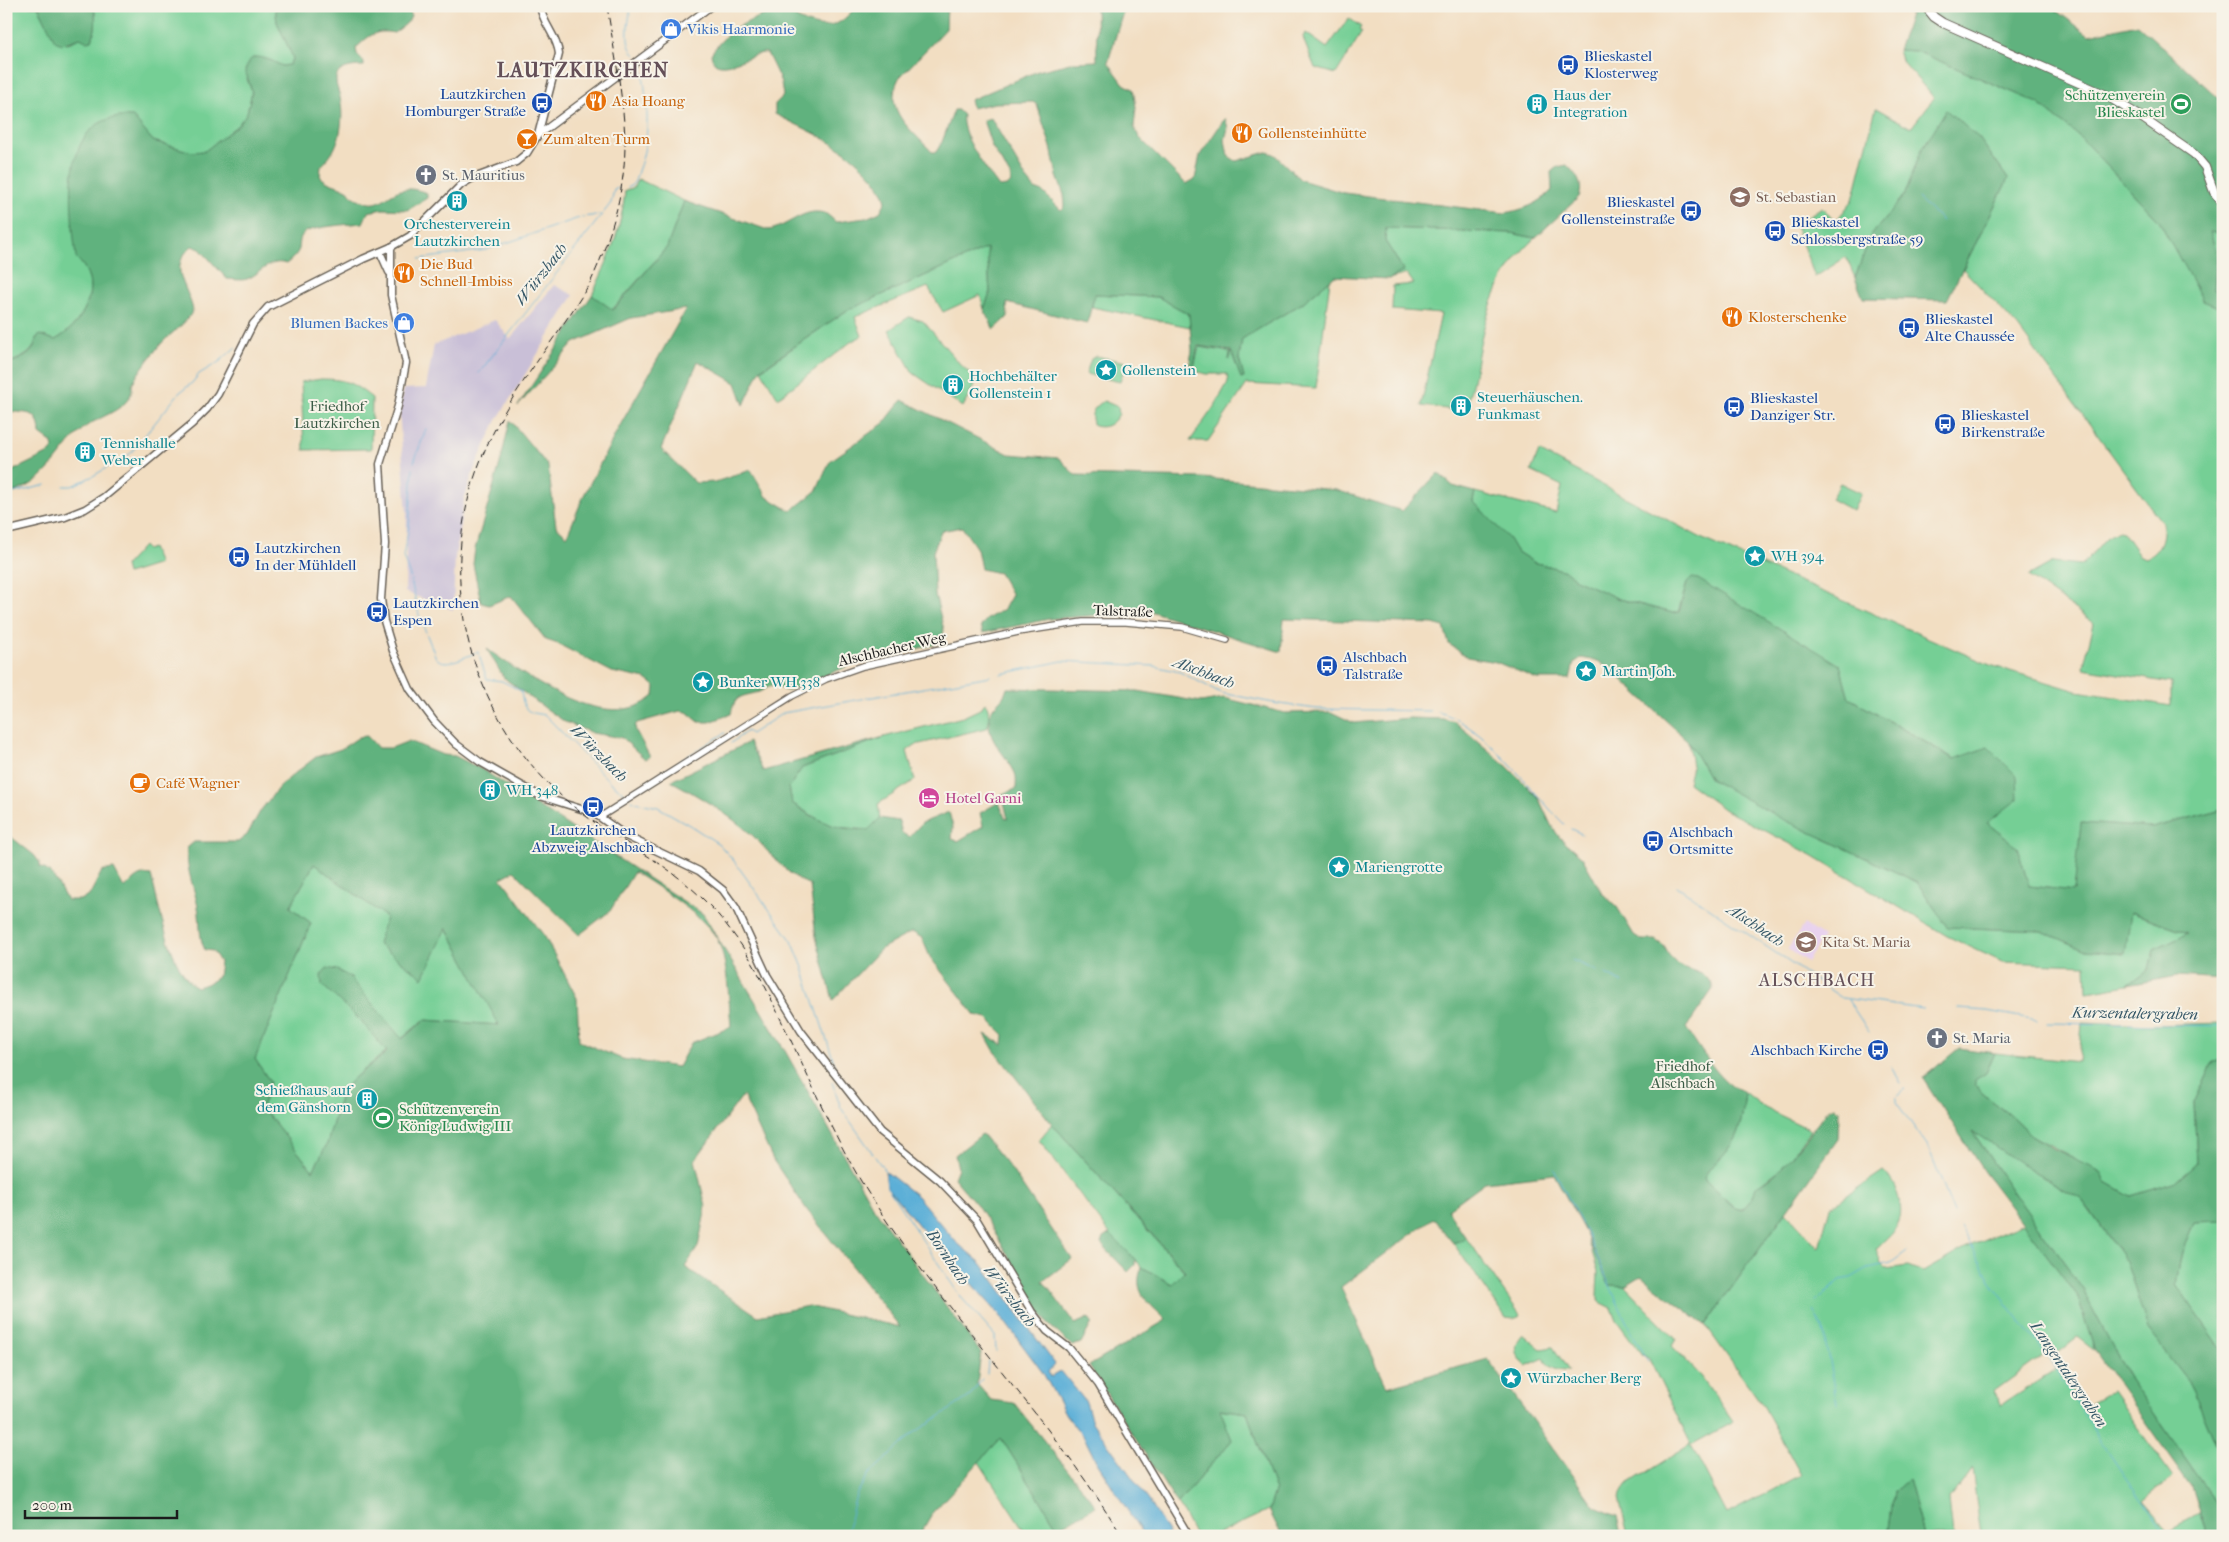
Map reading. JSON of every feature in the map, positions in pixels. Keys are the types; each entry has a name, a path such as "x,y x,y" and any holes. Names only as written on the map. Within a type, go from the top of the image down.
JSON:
{"main road":[{"path":"6,531 70,515 104,497 192,424 207,409 218,394 253,324 268,306 391,247 420,228 464,183 509,166 524,156 538,135 559,54 557,40 543,20 540,6"},
{"path":"538,135 711,6"},
{"path":"1925,6 1934,17 1943,22 2104,94 2138,114 2200,160 2214,192 2223,204"},
{"path":"544,111 548,118 557,121"},
{"path":"391,247 390,276 392,304 406,363 398,406 383,455 380,472 385,526 381,599 384,622 398,666 420,704 456,744 480,762 550,801 581,808 600,818 626,836 699,871 723,890 736,908 771,982 801,1031 880,1132 940,1181 977,1220 1032,1312 1054,1336 1069,1348 1098,1384 1189,1536"},
{"path":"380,252 390,276"}],"street":[{"name":"Talstraße","path":"1018,632 1083,622 1126,622 1182,627 1227,640"},
{"name":"Alschbacher Weg","path":"600,818 627,799 792,696 826,679 863,666 1018,632"}],"shaded area":[{"path":"554,285 574,295 497,420 475,467 464,499 455,557 453,610 405,592 407,513 399,410 404,389 426,388 434,345 495,320 510,339"},
{"name":"Kita St. Maria","path":"1804,924 1823,937 1807,962 1788,949"}],"green space":[{"path":"6,6 38,6 47,24 66,44 80,38 92,40 95,23 93,6 275,6 277,22 293,57 289,65 282,66 270,60 256,57 247,79 252,92 247,113 238,125 205,151 192,152 153,141 132,117 76,258 85,268 89,279 90,291 82,314 75,324 55,340 40,335 36,338 35,344 29,352 21,358 6,364"},
{"path":"38,6 93,6 95,23 92,40 86,41 80,38 62,44 55,41"},
{"path":"275,6 366,6 371,10 395,9 401,6 410,10 409,20 404,26 394,33 382,32 373,34 356,48 357,54 364,62 364,66 346,68 337,76 336,83 342,116 340,134 333,152 321,166 320,176 362,201 369,203 376,203 398,191 406,189 427,193 427,198 408,210 383,209 368,212 363,223 313,229 303,234 297,253 286,264 275,263 245,280 227,279 200,249 192,246 181,261 180,269 193,310 182,325 160,345 145,364 132,384 132,393 127,400 116,410 83,429 50,468 32,484 6,494 6,474 51,452 53,447 51,442 40,434 37,420 31,414 6,411 6,364 26,356 33,349 36,338 40,335 55,340 65,333 82,314 90,291 89,279 85,268 76,258 72,214 74,167 80,146 91,130 108,119 133,117 153,141 192,152 205,151 238,125 247,113 252,92 245,70 251,59 254,57 263,58 282,66 289,65 293,58 277,22"},
{"path":"856,6 947,6 946,29 899,78 894,100 902,119 908,128 932,152 936,152 942,142 954,110 958,110 963,115 965,132 982,163 999,187 1007,186 1011,182 1010,175 992,147 983,120 991,118 1026,178 1035,189 1043,192 1061,210 1065,206 1064,195 1037,105 1033,102 995,103 972,108 970,100 1038,71 1074,62 1097,61 1096,6 1123,6 1123,12 1108,62 1124,84 1133,89 1136,107 1134,127 1139,137 1186,184 1195,179 1200,155 1225,118 1228,128 1225,140 1228,156 1236,161 1267,152 1274,154 1301,180 1344,193 1505,213 1524,208 1542,199 1552,190 1551,172 1557,167 1567,165 1580,184 1579,197 1535,238 1511,233 1386,228 1385,241 1404,271 1389,279 1335,276 1301,304 1242,339 1239,359 1244,378 1241,378 1231,351 1198,346 1193,371 1188,371 1192,351 1189,314 1158,297 1095,294 1087,323 1007,303 1008,317 994,330 984,309 990,293 987,248 846,311 760,370 744,405 736,383 698,361 661,449 696,483 715,482 751,470 767,497 791,511 817,490 830,461 884,423 902,400 1009,454 1059,458 1075,475 1203,478 1336,490 1402,511 1438,473 1453,486 1475,492 1473,501 1509,539 1516,551 1533,562 1566,571 1575,579 1619,599 1673,613 1679,612 1687,583 1692,578 1698,579 1840,665 1849,698 1954,759 1988,747 2017,776 2018,799 1987,823 2017,847 2029,886 2074,891 2081,823 2152,828 2223,809 2223,979 2177,976 2128,985 2149,969 2154,949 2188,933 2131,912 2125,954 2086,950 2042,931 1947,927 1917,882 1780,818 1710,779 1688,741 1616,674 1598,661 1581,658 1574,663 1570,679 1537,679 1496,662 1467,657 1449,644 1444,627 1433,624 1284,619 1281,651 1278,651 1150,611 1049,619 983,633 981,626 987,619 1004,609 1012,595 999,573 981,569 977,549 962,527 941,531 933,552 935,594 944,630 941,643 853,664 788,691 776,686 740,697 735,703 731,714 710,722 699,722 687,712 680,711 637,723 635,726 636,731 650,757 645,759 622,738 592,733 565,722 531,698 504,678 487,649 545,687 591,706 614,710 635,707 654,696 655,686 646,679 612,672 558,644 546,640 511,596 489,605 481,603 473,564 475,549 501,460 510,420 548,466 556,526 567,536 584,495 618,429 686,309 631,318 574,343 518,406 592,295 613,310 667,247 684,201 768,230 782,226 809,213 824,213 836,222 866,218 880,212 886,201 885,196 878,184 865,169 833,144 775,114 775,104 783,96 781,82 767,53 761,53 727,65 719,65 714,62 711,54 729,33 748,22 773,12 786,12 812,24 826,26 833,25 845,18"},
{"path":"1913,6 2050,6 2089,35 2137,24 2223,102 2223,234 2210,231 2217,255 2214,290 2223,293 2223,309 2203,301 2159,221 2080,137 2038,103 1916,51 1898,50"},
{"path":"1349,18 1361,27 1359,30 1362,32 1336,74 1315,68 1303,36 1306,33 1327,48"},
{"path":"1898,50 1916,51 2038,103 2080,137 2159,221 2203,300 2223,309 2223,809 2152,828 2082,823 2074,891 2029,886 2017,847 1987,823 1988,747 1955,759 1849,698 1840,665 1687,583 1678,612 1673,613 1619,599 1575,579 1566,571 1533,562 1516,551 1508,539 1473,501 1475,492 1556,513 1562,486 1531,471 1539,451 1705,540 1990,665 2077,691 2171,706 2171,683 2083,668 2094,623 2028,576 2053,562 2082,565 2106,538 2118,531 2123,532 2140,556 2146,558 2155,552 2160,544 2163,535 2163,524 2018,327 1963,269 2008,179 1979,138 1929,138 1921,151 1905,194 1870,237 1855,278 1846,257 1815,277 1795,225 1822,207 1835,222 1853,200 1876,108 1911,128 1934,98 1901,60"},
{"path":"1946,110 1979,138 2008,179 1947,300 1863,298 1855,278 1870,237 1905,194 1921,151"},
{"path":"638,179 684,201 667,247 612,310 592,295 613,244 621,218 625,190 633,188"},
{"path":"1385,228 1511,233 1535,238 1508,270 1495,295 1486,321 1473,383 1464,411 1421,406 1441,314 1392,310 1393,286 1414,284 1407,274 1389,279 1404,271 1385,241"},
{"path":"2210,231 2223,234 2223,293 2214,291 2217,255"},
{"path":"987,248 990,293 984,309 980,295 943,312 928,287 855,317 862,336 852,341 778,398 761,370 846,311"},
{"path":"1330,280 1316,388 1247,384 1208,441 1190,441 1216,404 1228,382 1227,374 1207,374 1193,371 1199,347 1230,352 1229,360 1231,351 1241,378 1244,378 1239,359 1242,339 1301,304"},
{"path":"1094,294 1158,297 1189,314 1190,327 1092,307"},
{"path":"909,317 923,321 960,364 977,380 963,407 913,373 889,330"},
{"path":"1096,356 1126,362 1120,382 1086,374 1091,359"},
{"name":"Friedhof Lautzkirchen","path":"321,379 349,383 372,398 371,449 304,450 301,382"},
{"path":"1104,401 1118,407 1119,414 1109,425 1102,427 1094,426 1093,411"},
{"path":"1840,483 1861,493 1853,511 1831,499"},
{"path":"143,546 147,550 152,548 159,564 127,574 125,566"},
{"name":"Friedhof Alschbach","path":"1007,688 1138,691 1201,702 1224,698 1285,713 1331,712 1354,723 1409,718 1444,719 1455,722 1508,767 1538,797 1551,825 1560,838 1582,857 1602,893 1617,907 1634,935 1642,940 1655,940 1664,946 1670,957 1678,965 1704,975 1711,982 1713,989 1686,1028 1720,1075 1728,1083 1745,1092 1742,1117 1735,1138 1725,1153 1704,1177 1706,1181 1735,1208 1742,1210 1753,1197 1756,1186 1766,1181 1786,1163 1830,1108 1835,1107 1839,1110 1838,1139 1705,1325 1641,1276 1625,1286 1609,1285 1587,1236 1554,1174 1485,1182 1447,1210 1466,1238 1453,1243 1433,1218 1341,1287 1387,1387 1488,1359 1595,1507 1617,1516 1621,1536 1282,1536 1269,1510 1275,1491 1247,1413 1220,1409 1232,1440 1177,1504 1089,1366 1166,1320 1148,1303 1141,1291 1139,1276 1142,1267 1172,1284 1185,1271 1052,1124 994,1050 985,1034 1003,1045 1004,1035 987,1018 975,1015 930,957 922,938 912,932 881,949 833,1000 816,937 810,885 785,869 752,835 733,820 703,799 671,781 749,742 763,771 884,737 802,768 789,787 792,803 827,823 856,830 868,830 880,818 899,821 902,833 909,837 922,823 949,812 953,827 952,839 958,841 983,826 980,813 999,802 1005,818 1008,819 1002,794 1016,789 1016,776 1011,765 996,745 989,723 991,711"},
{"path":"985,703 989,711 987,728 915,745 907,751 915,780 878,804 880,818 868,830 829,826 792,803 789,787 802,768 884,737 963,717 980,709"},
{"path":"367,736 378,748 391,748 409,741 443,755 455,756 483,770 703,914 784,1049 873,1207 981,1353 977,1384 991,1400 1014,1403 1096,1506 1058,1528 1001,1438 933,1512 919,1536 6,1536 6,833 34,855 40,863 40,867 49,872 56,880 67,900 80,900 89,896 102,871 114,869 124,888 139,876 151,875 172,952 187,979 196,987 207,984 218,977 220,962 213,951 205,950 200,935 198,907 188,864 187,848 194,842 238,842 247,835 261,810 279,787 316,757 341,749 359,737","holes":["314,864 386,917 378,944 423,978 447,928 499,1025 425,1020 402,1039 350,977 337,970 327,968 321,975 322,985 361,1021 387,1052 354,1078 342,1091 327,1144 313,1171 262,1107 270,1082 255,1059 311,923 290,907","514,871 579,935 610,911 634,872 681,904 705,924 719,943 726,973 731,1027 691,1043 678,1067 622,1059 579,1041 577,998 545,937 501,878","743,1095 773,1160 807,1210 900,1327 808,1306 758,1316 685,1267 698,1247 706,1207 695,1160"]},
{"path":"1688,741 1710,779 1785,820 1917,882 1947,927 2042,931 2086,950 2124,954 2130,912 2188,933 2154,949 2149,969 2128,985 2087,992 2086,965 2002,962 1947,936 1812,855 1725,810 1688,783 1692,766"},
{"path":"314,864 386,917 423,977 446,927 500,1025 424,1020 354,1078 342,1091 327,1144 313,1171 262,1107 270,1082 255,1059 311,923 290,907"},
{"path":"2082,1022 2152,1025 2223,1023 2223,1058 2212,1064 2194,1103 2197,1163 2174,1183 2131,1196 2106,1182 2102,1173 2031,1135 2009,1114 1982,1093 1975,1084 1974,1080 1986,1073 1995,1053 2079,1062"},
{"path":"1959,1048 1995,1053 1986,1073 1975,1080 1975,1084 1982,1093 2009,1114 2031,1135 2052,1148 2089,1165 2102,1173 2106,1182 2131,1196 2174,1183 2197,1163 2194,1103 2212,1064 2223,1058 2223,1221 2194,1222 2182,1252 2176,1284 2223,1351 2223,1461 2191,1385 2148,1330 2126,1261 2086,1205 2081,1199 2029,1169 1972,1131 2010,1188 2085,1291 2085,1295 2130,1379 2223,1512 2223,1536 2208,1536 2192,1488 2095,1351 2077,1295 1984,1172 1923,1078"},
{"path":"1745,1092 1765,1108 1811,1130 1785,1165 1761,1184 1747,1205 1740,1210 1735,1209 1704,1177 1725,1153 1735,1138 1740,1124"},
{"path":"1052,1124 1185,1272 1172,1284 1142,1267 1110,1234 1039,1140"},
{"path":"1971,1129 2029,1169 2081,1199 2126,1261 2148,1330 2191,1385 2223,1461 2223,1512 2130,1379 2085,1295 2085,1291 2010,1188"},
{"path":"982,1134 1011,1169 1072,1259 1043,1281 1075,1324 1088,1318 1092,1323 1081,1343 1072,1346 1047,1323 992,1228 977,1205 954,1178 958,1168 955,1155"},
{"path":"1883,1171 1891,1180 1901,1208 1897,1225 1876,1249 1881,1264 1886,1269 1908,1266 1923,1272 1965,1248 2023,1223 2077,1295 2095,1351 2077,1337 2053,1356 2048,1352 1993,1392 2001,1405 2058,1368 2083,1408 2112,1392 2173,1477 2143,1501 2169,1531 2200,1514 2208,1536 1981,1536 1972,1469 1949,1499 1953,1536 1923,1536 1908,1480 1894,1492 1888,1536 1628,1536 1619,1498 1626,1485 1691,1444 1649,1359 1643,1353 1642,1355 1617,1321 1612,1308 1600,1302 1597,1296 1598,1271 1587,1236 1609,1285 1625,1286 1676,1339 1672,1346 1701,1376 1733,1422 1691,1445 1727,1514 1801,1475 1764,1407 1705,1325 1786,1212 1819,1248 1830,1207"},
{"path":"2223,1221 2223,1351 2176,1284 2182,1252 2194,1222"},
{"path":"1110,1234 1135,1259 1135,1265 1128,1272 1101,1244 1103,1238"},
{"path":"1466,1238 1521,1316 1513,1319 1506,1318 1453,1243"},
{"path":"1523,1334 1541,1349 1553,1347 1569,1371 1554,1369 1548,1365 1544,1358 1526,1366 1518,1354 1516,1346"},
{"path":"1219,1409 1247,1413 1275,1491 1269,1510 1218,1534 1218,1536 1195,1536 1178,1503 1232,1440"},
{"path":"1001,1438 1062,1536 1028,1536 979,1462"},
{"path":"1908,1479 1923,1536 1888,1536 1894,1492"}],"water":[{"path":"885,1171 917,1196 956,1242 981,1263 1055,1364 1048,1372 1051,1377 1061,1371 1086,1402 1092,1422 1150,1502 1170,1536 1144,1536 1096,1461 1085,1439 1066,1415 1043,1373 999,1314 921,1228 887,1187"}],"waterway":[{"name":"Würzbach","path":"631,6 628,39 631,50 635,55"},
{"name":"Würzbach","path":"628,187 636,179 647,132 647,106 642,66"},
{"name":"Würzbach","path":"479,373 611,203 614,190 618,188"},
{"path":"1918,198 1942,221"},
{"path":"420,259 486,250 582,217 600,215"},
{"path":"64,486 72,486 93,476 130,454 179,393 192,383 199,374 219,362 236,347"},
{"name":"Würzbach","path":"414,462 426,429"},
{"name":"Würzbach","path":"413,469 409,526 403,557 410,576 419,615 436,658 440,661 451,662 478,652 487,679 502,681 521,691 523,703 529,711 545,715 610,782 629,797"},
{"path":"6,495 46,485"},
{"name":"Alschbach","path":"1001,674 1062,661 1154,666 1180,672 1221,693 1279,704 1317,709 1430,711"},
{"name":"Alschbach","path":"731,743 747,731 751,734 783,713 990,676"},
{"name":"Alschbach","path":"1438,712 1472,729 1489,744 1564,824"},
{"name":"Alschbach","path":"661,773 725,733"},
{"name":"Würzbach","path":"632,800 658,807 691,826 719,844 734,861 792,941 802,965 836,1068"},
{"name":"Alschbach","path":"1571,829 1582,834"},
{"name":"Alschbach","path":"1677,886 1842,998 1923,1009"},
{"path":"1572,960 1597,971"},
{"path":"1606,974 1623,983"},
{"name":"Langentalergraben","path":"1848,1000 1869,1032"},
{"name":"Kurzentalergraben","path":"1959,1009 1987,1011 2037,1020"},
{"name":"Kurzentalergraben","path":"2047,1023 2223,1026"},
{"name":"Langentalergraben","path":"1891,1066 1901,1083"},
{"name":"Würzbach","path":"832,1082 841,1108 885,1171"},
{"name":"Langentalergraben","path":"1905,1089 1896,1097 1896,1102 1927,1145 1954,1213"},
{"path":"1554,1169 1589,1238 1620,1309 1642,1351"},
{"name":"Bornbach","path":"886,1174 887,1187 960,1296 995,1336 996,1351"},
{"name":"Langentalergraben","path":"1960,1226 1994,1287 2043,1350 2096,1434 2138,1496 2165,1531"},
{"path":"1815,1301 1840,1280 1851,1278 1868,1268 1891,1263 1907,1251"},
{"path":"1813,1310 1823,1329 1837,1404"},
{"path":"1642,1352 1648,1361"},
{"name":"Bornbach","path":"987,1374 988,1361"},
{"name":"Bornbach","path":"846,1536 856,1495 868,1475 914,1433 969,1397 982,1379"}],"railway":[{"path":"607,6 624,123 625,144 622,184 607,243 591,281 514,395 492,435 473,483 462,533 460,583 466,632 480,679 502,724 532,765 568,802 603,828 673,873 702,898 727,925 748,955 760,977 837,1138 876,1205 936,1289 1064,1451 1122,1536"}],"place":[{"name":"Vikis Haarmonie","path":"671,29"},
{"name":"Blieskastel Klosterweg","path":"1568,65"},
{"name":"Asia Hoang","path":"596,101"},
{"name":"Lautzkirchen Homburger Straße","path":"542,103"},
{"name":"Haus der Integration","path":"1537,104"},
{"name":"Schützenverein Blieskastel","path":"2181,104"},
{"name":"Gollensteinhütte","path":"1242,133"},
{"name":"Zum alten Turm","path":"527,139"},
{"name":"St. Mauritius","path":"426,175"},
{"name":"St. Sebastian","path":"1740,197"},
{"name":"Orchesterverein Lautzkirchen","path":"457,201"},
{"name":"Blieskastel Gollensteinstraße","path":"1691,211"},
{"name":"Blieskastel Schlossbergstraße 59","path":"1775,231"},
{"name":"Die Bud Schnell-Imbiss","path":"404,273"},
{"name":"Klosterschenke","path":"1732,317"},
{"name":"Blumen Backes","path":"404,323"},
{"name":"Blieskastel Alte Chaussée","path":"1909,328"},
{"name":"Gollenstein","path":"1106,370"},
{"name":"Hochbehälter Gollenstein 1","path":"953,385"},
{"name":"Steuerhäuschen. Funkmast","path":"1461,406"},
{"name":"Blieskastel Danziger Str.","path":"1734,407"},
{"name":"Blieskastel Birkenstraße","path":"1945,424"},
{"name":"Tennishalle Weber","path":"85,452"},
{"name":"WH 394","path":"1755,556"},
{"name":"Lautzkirchen In der Mühldell","path":"239,557"},
{"name":"Lautzkirchen Espen","path":"377,612"},
{"name":"Alschbach Talstraße","path":"1327,666"},
{"name":"Martin Joh.","path":"1586,671"},
{"name":"Bunker WH 338","path":"703,682"},
{"name":"Café Wagner","path":"140,783"},
{"name":"WH 348","path":"490,790"},
{"name":"Hotel Garni","path":"929,798"},
{"name":"Lautzkirchen Abzweig Alschbach","path":"593,807"},
{"name":"Alschbach Ortsmitte","path":"1653,841"},
{"name":"Mariengrotte","path":"1339,867"},
{"name":"Kita St. Maria","path":"1806,942"},
{"name":"St. Maria","path":"1937,1038"},
{"name":"Alschbach Kirche","path":"1878,1050"},
{"name":"Schießhaus auf dem Gänshorn","path":"367,1099"},
{"name":"Schützenverein König Ludwig III","path":"383,1118"},
{"name":"Würzbacher Berg","path":"1511,1378"}],"district":[{"name":"LAUTZKIRCHEN","path":"583,70"},
{"name":"ALSCHBACH","path":"1817,980"}]}
